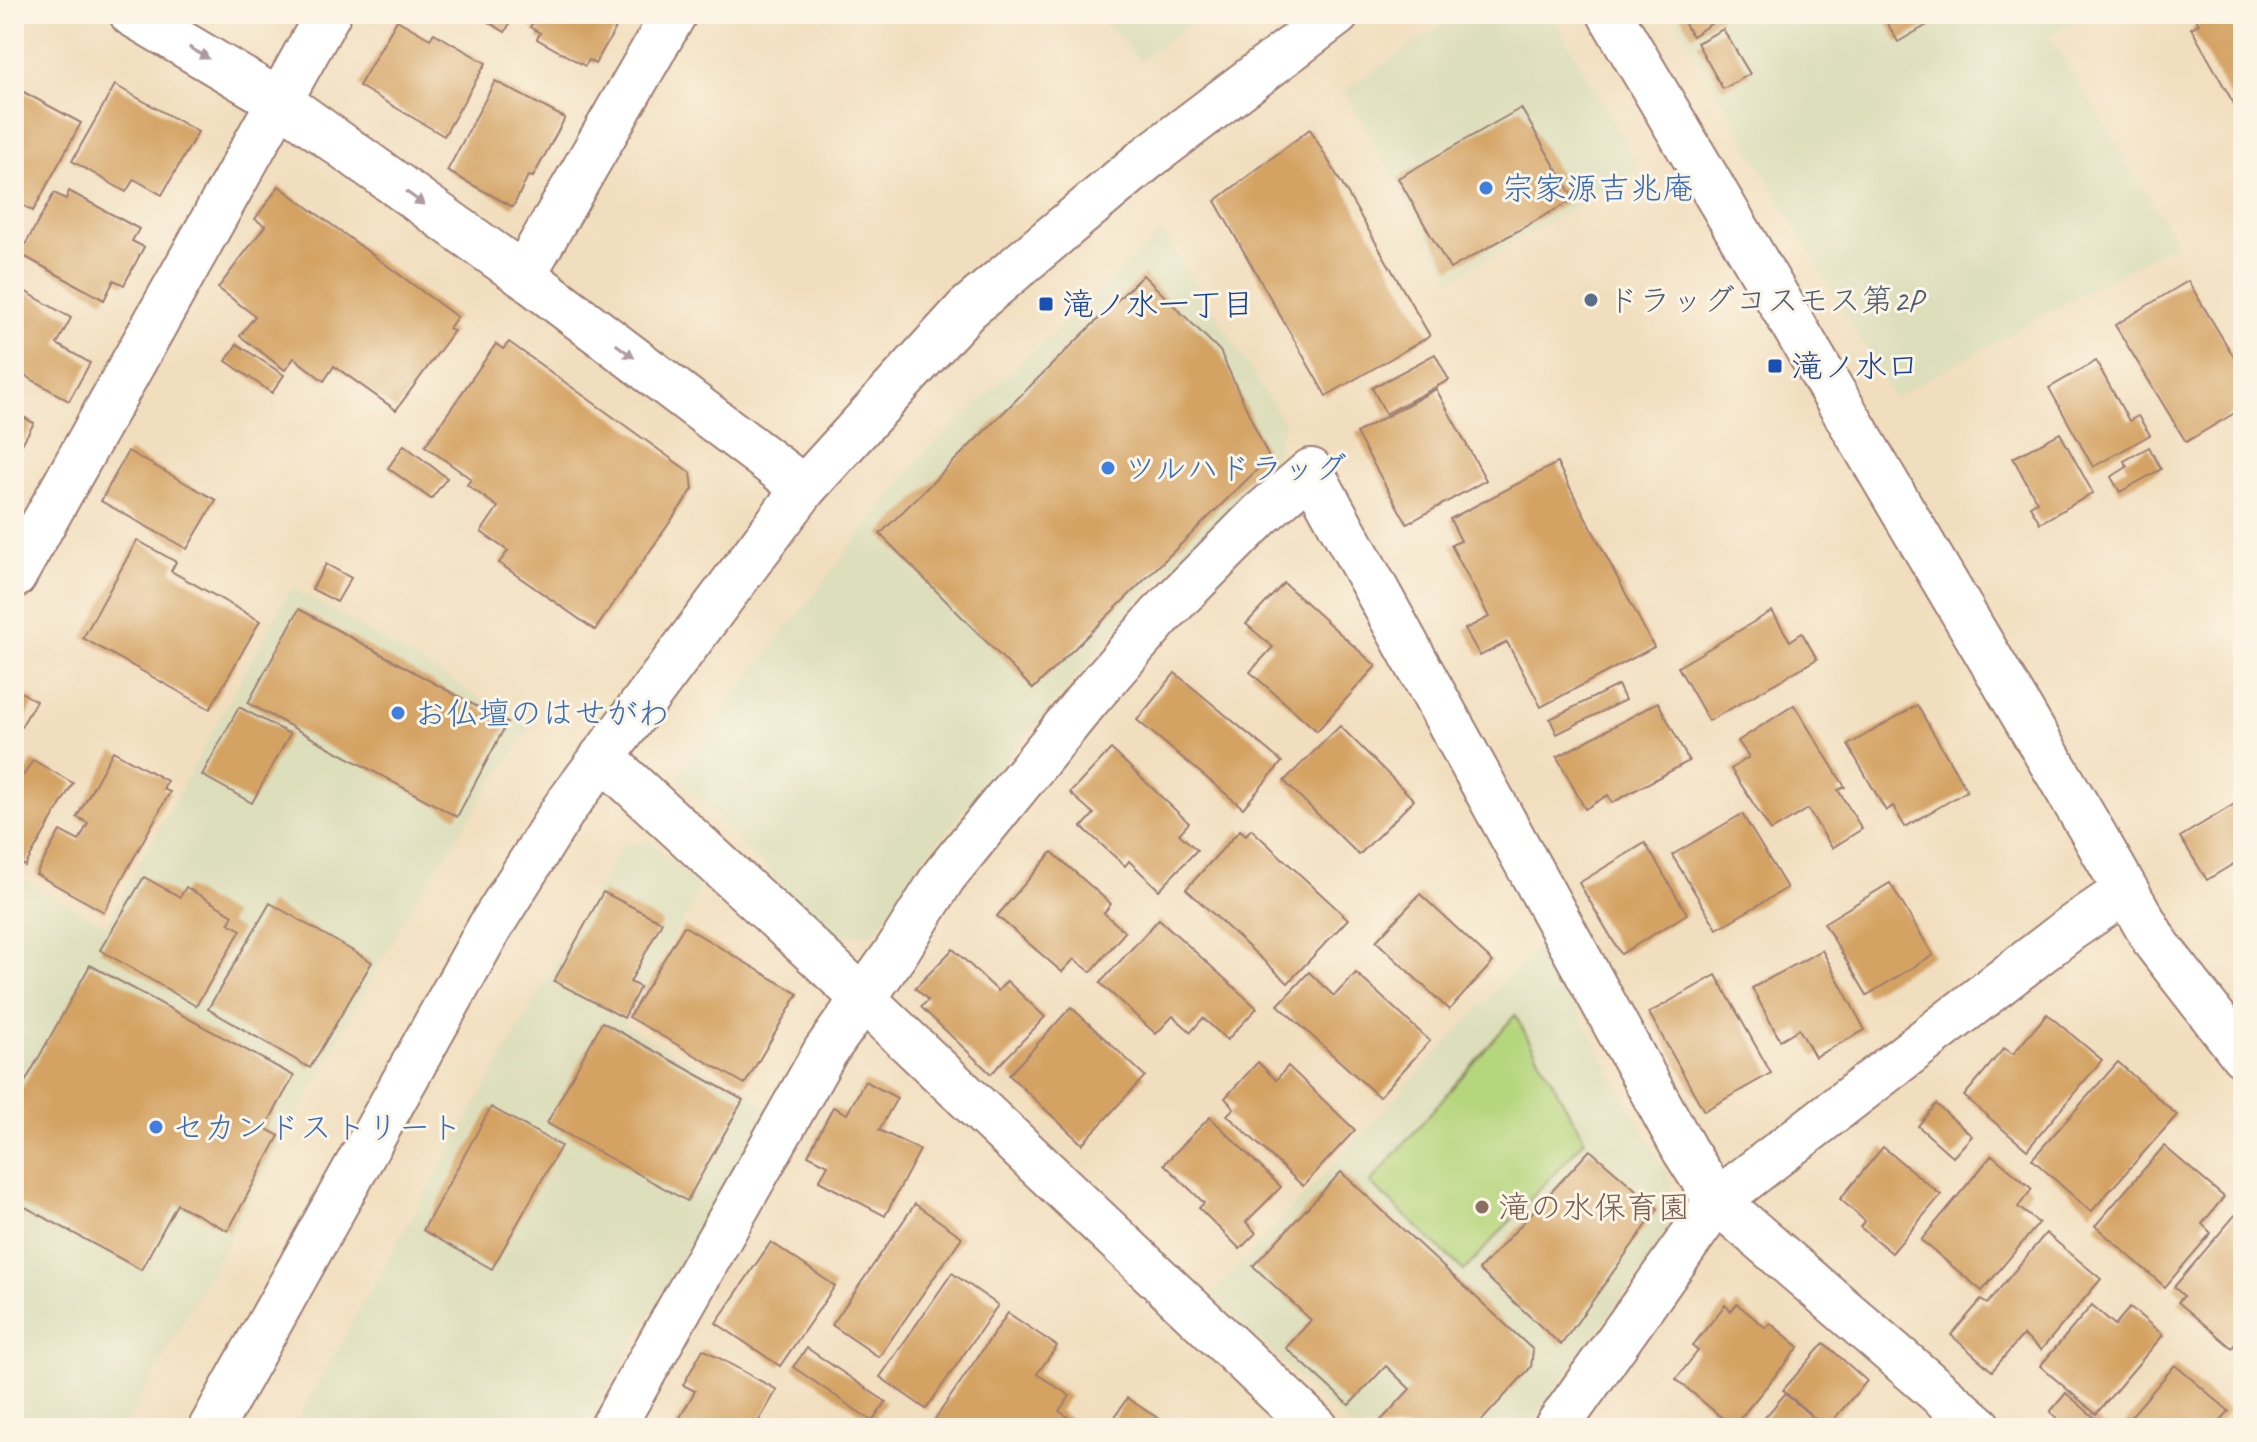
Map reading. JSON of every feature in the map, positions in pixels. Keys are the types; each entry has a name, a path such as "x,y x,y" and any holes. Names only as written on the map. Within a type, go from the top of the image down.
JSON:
{"street":[{"path":"132,14 281,102 523,275 804,488"},
{"path":"21,549 281,102 328,14"},
{"path":"523,275 674,14"},
{"path":"211,1428 490,927 564,809 804,488 967,309 1146,159 1337,14"},
{"path":"1610,14 2093,833 2124,892 2156,943 2243,1055"},
{"path":"612,1428 825,1052 895,954 944,876 1087,700 1160,616 1260,515 1311,471 1677,1138 1717,1201 1980,1428"},
{"path":"602,757 1316,1428"},
{"path":"1556,1428 1717,1201 2070,929 2124,892"}],"shaded area":[{"path":"1097,14 1203,14 1140,61"},
{"path":"1460,14 1552,14 1640,168 1451,280 1344,90"},
{"path":"1672,14 2089,14 2050,36 2177,242 1894,398"},
{"path":"1163,231 1285,424 1267,477 1152,586 924,858 875,933 832,936 677,778 728,704 923,454"},
{"path":"292,587 530,727 407,913 318,1080 124,1428 14,1428 14,875 106,925"},
{"path":"651,842 701,889 624,1024 769,1107 585,1428 292,1428 623,845"},
{"name":"滝の水保育園","path":"1540,943 1671,1182 1670,1232 1528,1428 1352,1428 1211,1295"}],"green space":[{"path":"1515,1015 1585,1140 1464,1271 1370,1183"}],"building":[{"path":"475,14 515,14 505,32"},
{"path":"537,14 624,14 595,64 589,60 585,66 537,39 540,33 530,27"},
{"path":"1679,14 1726,14 1692,36"},
{"path":"1882,14 1946,14 1898,42"},
{"path":"2193,14 2243,14 2243,120 2191,28 2199,24"},
{"path":"397,20 430,39 434,33 486,63 444,136 359,86"},
{"path":"1723,29 1750,74 1723,89 1697,43"},
{"path":"495,81 565,118 533,177 528,176 513,207 447,171"},
{"path":"115,85 198,132 162,195 134,179 126,192 72,161"},
{"path":"18,89 81,123 33,211 14,200 14,97"},
{"name":"宗家源吉兆庵","path":"1521,108 1574,199 1450,269 1398,178"},
{"path":"1310,129 1430,336 1326,396 1215,201"},
{"path":"279,186 457,317 449,328 454,331 396,410 334,366 324,381 294,358 285,370 240,336 255,316 218,288 265,226 255,219"},
{"path":"69,191 139,229 132,241 144,247 124,285 114,280 104,300 20,254 54,193 66,199"},
{"path":"1143,275 1220,351 1269,458 1033,689 880,534"},
{"path":"2188,281 2243,372 2243,408 2186,442 2115,325"},
{"path":"14,285 71,318 57,344 90,363 69,401 14,369"},
{"path":"509,342 691,473 693,489 595,630 499,563 508,551 481,532 498,507 467,485 471,479 425,446 496,344 503,349"},
{"path":"237,344 284,375 272,393 226,361"},
{"path":"1435,354 1449,380 1386,414 1372,388"},
{"path":"2096,361 2129,421 2138,416 2150,435 2093,467 2049,388"},
{"path":"1436,389 1486,480 1407,524 1356,433"},
{"path":"14,412 34,423 14,458"},
{"path":"2060,433 2093,493 2040,523 2030,506 2037,502 2013,458"},
{"path":"404,445 447,478 431,499 388,468"},
{"path":"2149,447 2161,469 2120,492 2111,477 2127,467 2124,461"},
{"path":"128,451 216,500 187,549 101,501"},
{"path":"1557,463 1654,647 1541,707 1507,642 1480,656 1465,629 1489,617 1451,545 1461,541 1450,519"},
{"path":"137,540 176,562 171,571 260,621 210,709 83,638"},
{"path":"326,564 351,578 337,602 312,589"},
{"path":"1284,583 1376,666 1317,731 1250,672 1273,647 1246,624"},
{"path":"299,609 507,723 457,817 248,703"},
{"path":"1772,611 1790,641 1802,633 1817,659 1709,721 1678,667"},
{"path":"1175,673 1282,762 1243,808 1137,720"},
{"path":"1618,685 1625,700 1557,734 1550,719"},
{"path":"14,688 36,701 14,739"},
{"path":"1658,702 1689,761 1612,803 1608,795 1585,809 1557,757"},
{"path":"1794,705 1845,787 1838,790 1862,829 1832,848 1808,809 1771,831 1731,769 1749,757 1738,741"},
{"path":"1917,705 1967,791 1905,827 1893,806 1886,811 1848,745"},
{"path":"239,707 290,734 252,803 202,775"},
{"path":"1340,726 1414,800 1359,855 1284,781"},
{"path":"1111,749 1189,823 1179,834 1197,850 1159,890 1129,861 1125,866 1082,827 1094,814 1070,793"},
{"path":"113,751 167,781 163,789 170,792 104,912 36,874 60,831 79,841 88,823 77,817"},
{"path":"33,760 73,783 25,866 14,859 14,769 24,775"},
{"path":"2243,799 2243,858 2207,880 2180,837"},
{"path":"1742,814 1787,888 1717,929 1672,855"},
{"path":"1251,829 1348,919 1288,983 1186,889 1240,830 1246,835"},
{"path":"1645,843 1687,914 1621,954 1579,883"},
{"path":"1052,852 1111,904 1104,913 1125,932 1091,972 1074,959 1062,972 997,916"},
{"path":"144,877 180,897 186,887 233,915 229,923 241,930 196,1006 100,950"},
{"path":"1890,883 1933,955 1867,995 1824,923"},
{"path":"603,892 662,922 630,982 640,987 624,1018 554,981"},
{"path":"1420,894 1493,962 1449,1010 1376,941"},
{"path":"270,903 372,962 310,1068 208,1009"},
{"path":"1159,919 1257,1008 1227,1040 1203,1018 1191,1032 1173,1016 1156,1034 1100,983"},
{"path":"684,926 798,994 745,1084 629,1017"},
{"path":"953,949 998,991 1007,981 1045,1017 991,1074 921,1007 928,1000 915,988"},
{"path":"1822,950 1865,1030 1815,1057 1799,1029 1780,1040 1752,988"},
{"path":"90,965 294,1076 265,1128 279,1136 228,1231 177,1204 141,1270 14,1201 14,1102"},
{"path":"1309,972 1334,996 1356,973 1430,1041 1379,1097 1278,1005"},
{"path":"1716,975 1771,1073 1704,1111 1649,1013"},
{"path":"1071,1007 1145,1076 1082,1144 1009,1075"},
{"path":"2047,1014 2102,1060 2027,1150 1964,1096 2004,1048 2013,1054"},
{"path":"602,1022 743,1100 687,1201 547,1123"},
{"path":"1258,1062 1276,1080 1288,1066 1355,1130 1303,1186 1227,1115 1234,1108 1225,1098"},
{"path":"2118,1062 2177,1115 2091,1212 2032,1159"},
{"path":"865,1081 897,1098 879,1130 920,1150 885,1216 819,1181 828,1165 808,1155 833,1107 847,1114"},
{"path":"1936,1104 1972,1136 1953,1157 1918,1126"},
{"path":"491,1107 561,1146 492,1269 423,1230"},
{"path":"1210,1117 1281,1187 1246,1222 1256,1233 1240,1249 1199,1208 1204,1203 1164,1164"},
{"path":"2164,1146 2224,1197 2202,1224 2211,1233 2165,1287 2095,1226"},
{"path":"1883,1147 1941,1195 1892,1253 1860,1227 1865,1221 1840,1199"},
{"path":"1590,1150 1658,1209 1561,1345 1479,1270"},
{"path":"1992,1155 2032,1189 2018,1207 2039,1223 1982,1291 1921,1240"},
{"path":"1341,1172 1533,1350 1531,1367 1475,1428 1374,1428 1410,1389 1386,1366 1349,1405 1286,1348 1311,1320 1253,1266"},
{"path":"915,1204 962,1237 879,1357 832,1325"},
{"path":"2235,1215 2243,1221 2243,1335 2232,1348 2178,1302 2184,1296 2174,1287"},
{"path":"2046,1233 2101,1279 2041,1350 2023,1335 1992,1371 1951,1335 1981,1300 1987,1304"},
{"path":"771,1242 835,1286 780,1366 716,1323"},
{"path":"952,1273 998,1305 926,1409 880,1377"},
{"path":"1737,1304 1766,1328 1770,1323 1799,1347 1733,1427 1676,1379 1698,1351 1692,1346 1725,1305 1731,1311"},
{"path":"2092,1305 2115,1325 2130,1307 2163,1335 2096,1414 2040,1366"},
{"path":"1008,1313 1057,1346 1037,1374 1070,1396 1059,1411 1085,1428 935,1428 931,1425"},
{"path":"1824,1343 1867,1381 1826,1428 1783,1390"},
{"path":"807,1348 886,1402 872,1421 793,1367"},
{"path":"703,1349 777,1390 757,1424 753,1421 749,1428 674,1428 695,1391 683,1385"},
{"path":"2175,1365 2229,1411 2214,1428 2121,1428"},
{"path":"2066,1393 2103,1425 2100,1428 2068,1428 2050,1412"},
{"path":"1785,1394 1822,1425 1819,1428 1756,1428"},
{"path":"1127,1398 1173,1428 1108,1428"},
{"path":"2243,1410 2243,1428 2228,1428"}],"place":[{"name":"宗家源吉兆庵","path":"1486,188"},
{"name":"ドラッグコスモス第2P","path":"1591,300"},
{"name":"滝ノ水一丁目","path":"1046,304"},
{"name":"滝ノ水口","path":"1775,366"},
{"name":"ツルハドラッグ","path":"1108,468"},
{"name":"お仏壇のはせがわ","path":"398,713"},
{"name":"セカンドストリート","path":"156,1127"},
{"name":"滝の水保育園","path":"1482,1207"}]}
